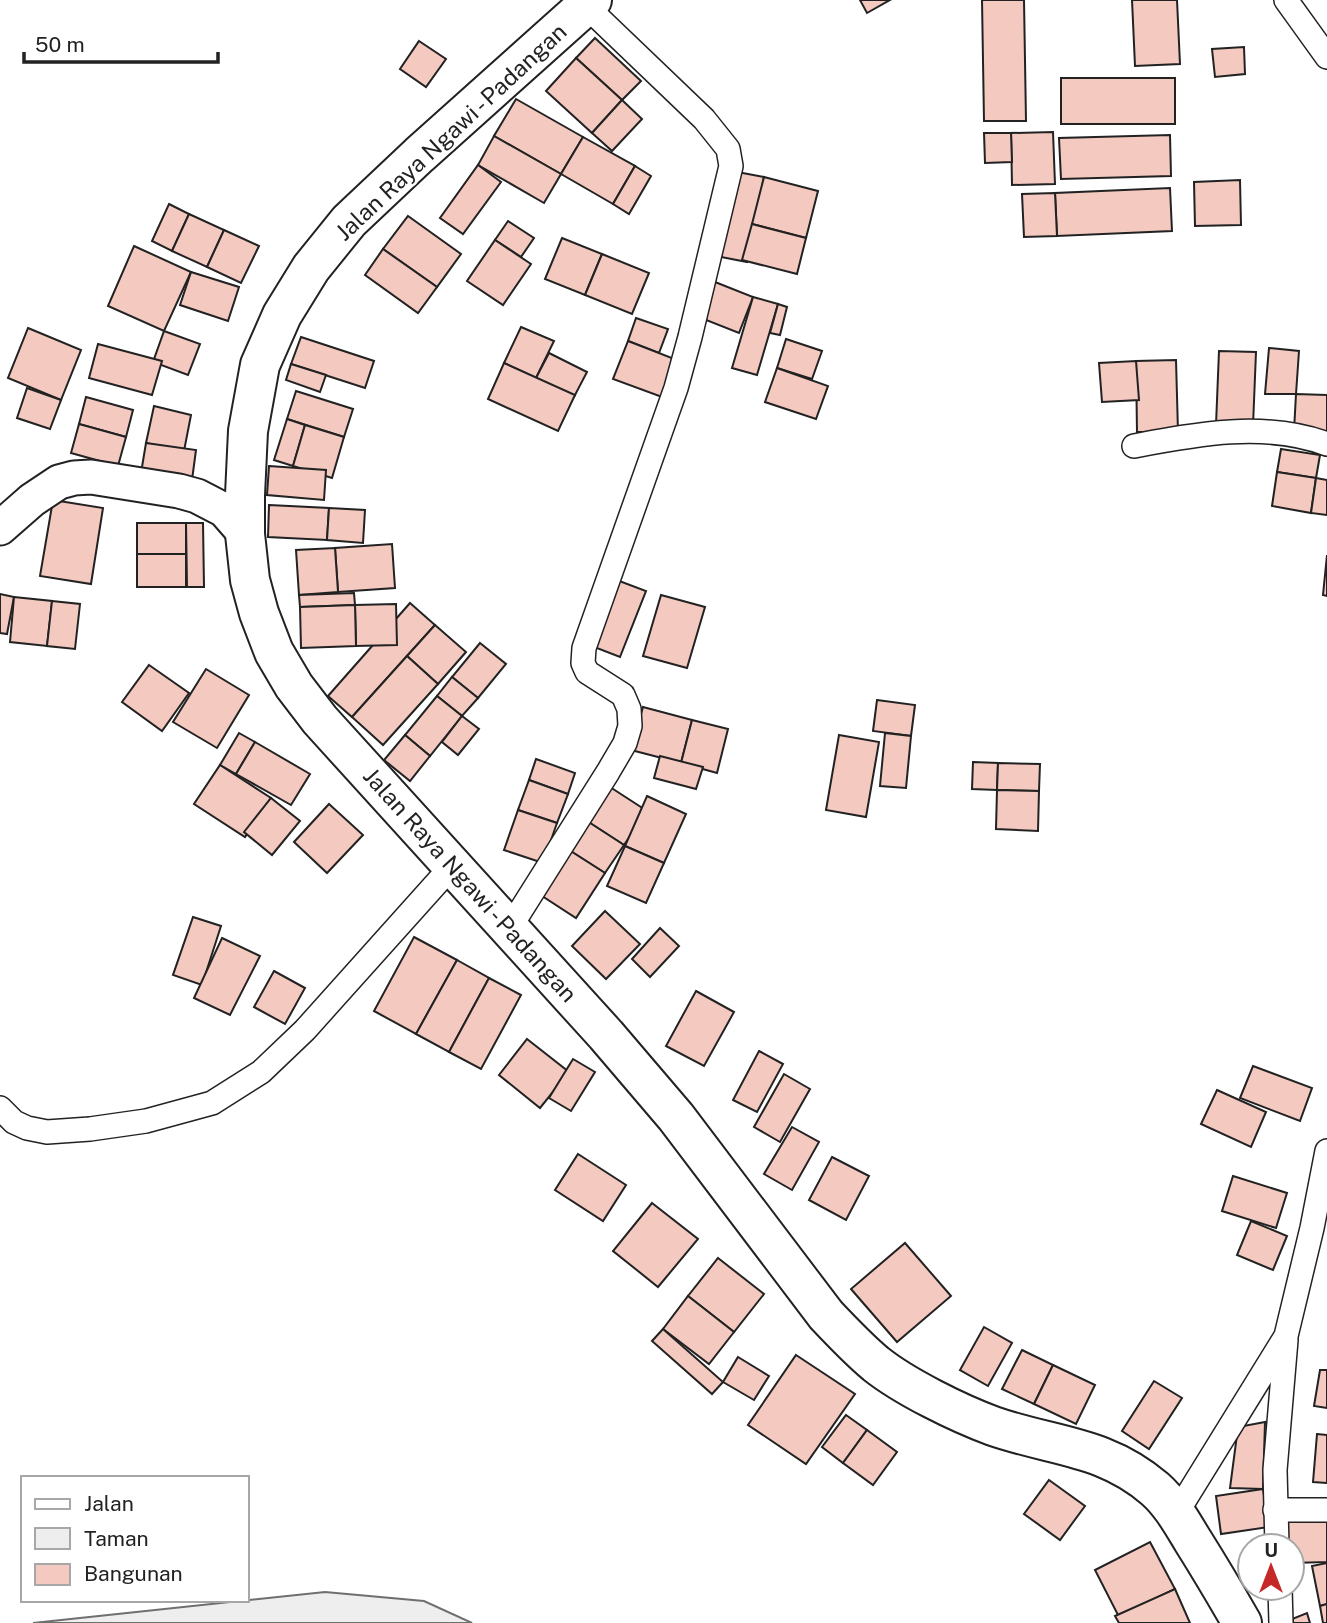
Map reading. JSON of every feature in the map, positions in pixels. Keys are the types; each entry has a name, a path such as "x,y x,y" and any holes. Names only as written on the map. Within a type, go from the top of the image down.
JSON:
{"highway":[{"name":"Jalan Raya Ngawi - Padangan","path":"589,3 349,221 312,268 282,315 260,365 248,430 245,495 245,534 250,580 274,652 294,686 320,720 606,1035 676,1117 826,1315 876,1364 902,1382 993,1426 1091,1452 1136,1474 1157,1491 1176,1514 1242,1623"}],"street":[{"path":"1286,0 1327,57"},
{"path":"509,929 608,772 625,743 630,726 629,709 623,695 587,672 583,663 584,648 676,388 731,166 728,149 704,119 589,3"},
{"path":"1134,446 1180,437 1242,432 1307,437 1327,444"},
{"path":"0,528 32,500 59,482 91,477 197,496 224,510 245,534"},
{"path":"0,1108 14,1122 47,1132 146,1121 212,1103 261,1072 305,1030 453,866"},
{"path":"1276,1532 1275,1470 1286,1336 1320,1228 1327,1151"},
{"path":"1176,1514 1286,1336"},
{"path":"1275,1510 1327,1510"},
{"path":"1280,1602 1281,1623"}],"green space":[{"path":"325,1592 424,1601 472,1623 33,1623"}],"building":[{"path":"860,0 890,0 867,13"},
{"path":"982,0 1024,0 1026,121 984,121"},
{"path":"1132,0 1177,0 1180,64 1135,66"},
{"path":"595,38 641,81 622,100 576,58"},
{"path":"419,41 446,59 426,87 400,69"},
{"path":"1244,47 1245,74 1215,77 1212,49"},
{"path":"576,58 622,100 592,133 546,91"},
{"path":"1061,78 1175,78 1175,124 1061,124"},
{"path":"516,99 583,137 561,174 494,136"},
{"path":"622,100 642,119 612,151 592,133"},
{"path":"1053,132 1055,184 1012,185 1011,133"},
{"path":"984,133 1011,133 1012,162 985,163"},
{"path":"1170,135 1171,176 1061,179 1059,138"},
{"path":"494,136 561,174 544,203 478,165"},
{"path":"583,137 635,166 613,204 561,174"},
{"path":"478,165 501,182 463,234 440,218"},
{"path":"635,166 651,176 629,214 613,204"},
{"path":"732,171 764,177 747,262 716,256"},
{"path":"764,177 818,191 806,238 752,224"},
{"path":"1240,180 1241,225 1195,226 1194,182"},
{"path":"1170,188 1172,231 1057,236 1055,193"},
{"path":"1055,193 1057,236 1024,237 1022,194"},
{"path":"169,204 189,214 172,251 152,241"},
{"path":"189,214 224,230 207,267 172,251"},
{"path":"408,216 461,254 437,287 383,249"},
{"path":"508,221 534,238 521,257 495,240"},
{"path":"752,224 806,238 797,274 742,260"},
{"path":"224,230 259,246 241,283 207,267"},
{"path":"562,238 602,254 585,295 545,279"},
{"path":"495,240 531,264 503,305 467,281"},
{"path":"134,246 191,272 164,331 108,306"},
{"path":"383,249 437,287 418,313 365,275"},
{"path":"602,254 649,273 632,314 585,295"},
{"path":"191,272 239,287 228,321 180,305"},
{"path":"715,282 753,297 739,333 701,318"},
{"path":"753,297 778,304 757,375 732,368"},
{"path":"778,304 787,307 780,335 770,333"},
{"path":"636,318 668,329 659,353 628,341"},
{"path":"521,327 554,341 536,378 504,363"},
{"path":"28,328 81,350 61,400 8,378"},
{"path":"164,331 200,344 188,375 153,362"},
{"path":"301,337 374,361 365,388 291,364"},
{"path":"786,339 822,351 812,379 777,368"},
{"path":"628,341 677,360 662,397 613,379"},
{"path":"98,344 162,361 152,395 89,378"},
{"path":"1269,348 1299,351 1296,394 1265,394"},
{"path":"1219,351 1256,352 1253,426 1216,425"},
{"path":"549,353 587,372 574,397 536,378"},
{"path":"1176,360 1178,432 1137,432 1136,361"},
{"path":"1136,361 1139,400 1102,402 1099,363"},
{"path":"504,363 575,395 558,431 488,399"},
{"path":"291,364 326,375 320,392 286,380"},
{"path":"777,368 828,386 816,419 765,402"},
{"path":"27,388 61,400 50,429 17,418"},
{"path":"296,391 353,409 344,437 287,419"},
{"path":"1296,394 1327,395 1327,432 1294,431"},
{"path":"86,397 133,410 126,437 79,424"},
{"path":"154,406 191,415 184,451 146,443"},
{"path":"287,419 305,425 293,466 274,460"},
{"path":"79,424 126,437 118,466 71,453"},
{"path":"305,425 344,437 332,478 293,466"},
{"path":"146,443 196,450 192,480 141,473"},
{"path":"1281,449 1320,455 1316,478 1277,472"},
{"path":"269,466 326,470 324,500 267,495"},
{"path":"1277,472 1316,478 1311,513 1272,506"},
{"path":"1316,478 1327,480 1327,515 1311,513"},
{"path":"53,500 103,508 91,584 40,576"},
{"path":"269,505 329,508 327,540 268,537"},
{"path":"329,508 365,510 363,543 327,540"},
{"path":"137,523 186,523 186,554 137,554"},
{"path":"186,523 203,523 204,587 187,587"},
{"path":"392,544 395,588 338,592 335,548"},
{"path":"335,548 338,592 299,595 296,550"},
{"path":"137,554 186,554 186,587 137,587"},
{"path":"1327,555 1327,596 1323,595"},
{"path":"614,579 646,591 620,657 589,645"},
{"path":"354,593 355,605 300,607 299,595"},
{"path":"0,594 14,597 7,634 0,633"},
{"path":"661,595 705,607 687,668 643,656"},
{"path":"14,597 52,601 47,646 10,642"},
{"path":"52,601 80,604 75,649 47,646"},
{"path":"410,603 435,625 352,717 328,696"},
{"path":"396,604 397,645 356,646 355,605"},
{"path":"355,605 356,646 301,648 300,607"},
{"path":"435,625 466,652 438,684 407,656"},
{"path":"480,643 506,664 478,698 452,677"},
{"path":"407,656 438,684 383,745 352,717"},
{"path":"149,665 189,693 162,731 122,702"},
{"path":"206,669 249,695 217,748 173,722"},
{"path":"452,677 478,698 462,716 437,696"},
{"path":"437,696 462,716 430,756 405,735"},
{"path":"877,700 915,705 911,736 873,731"},
{"path":"643,707 692,720 681,763 631,750"},
{"path":"462,716 479,729 458,755 442,742"},
{"path":"692,720 728,729 717,773 681,763"},
{"path":"239,733 255,742 236,774 220,765"},
{"path":"885,733 911,736 906,788 880,786"},
{"path":"405,735 430,756 410,781 384,760"},
{"path":"839,735 879,742 866,817 826,810"},
{"path":"255,742 310,774 291,805 236,774"},
{"path":"660,756 703,767 696,789 654,778"},
{"path":"536,759 575,773 568,794 529,780"},
{"path":"973,762 998,763 997,790 972,789"},
{"path":"998,763 1040,764 1039,791 997,790"},
{"path":"220,765 271,798 245,837 194,804"},
{"path":"529,780 568,794 557,823 518,810"},
{"path":"610,787 647,811 624,845 587,821"},
{"path":"997,790 1039,791 1038,831 996,829"},
{"path":"647,796 686,814 664,863 625,846"},
{"path":"271,798 300,821 272,855 244,832"},
{"path":"329,804 363,835 327,873 294,842"},
{"path":"518,810 557,823 543,863 504,850"},
{"path":"587,821 624,845 605,873 569,850"},
{"path":"625,846 664,863 646,903 607,886"},
{"path":"569,850 605,873 576,918 539,894"},
{"path":"605,911 640,944 606,979 572,946"},
{"path":"193,917 221,926 202,985 173,975"},
{"path":"660,928 679,946 650,977 632,959"},
{"path":"414,937 457,960 416,1034 374,1011"},
{"path":"222,938 260,956 230,1015 194,998"},
{"path":"457,960 489,978 449,1052 416,1034"},
{"path":"274,971 305,988 285,1024 254,1007"},
{"path":"489,978 521,995 481,1069 449,1052"},
{"path":"696,991 734,1012 704,1066 666,1046"},
{"path":"527,1039 569,1072 540,1108 499,1075"},
{"path":"759,1051 783,1064 757,1112 733,1100"},
{"path":"573,1059 595,1072 571,1111 549,1098"},
{"path":"1253,1066 1312,1088 1300,1121 1240,1098"},
{"path":"784,1074 810,1089 780,1142 754,1127"},
{"path":"1217,1090 1266,1112 1251,1147 1201,1124"},
{"path":"792,1127 819,1142 792,1190 764,1174"},
{"path":"578,1154 626,1185 603,1221 555,1190"},
{"path":"832,1157 869,1176 846,1220 809,1200"},
{"path":"1233,1176 1287,1193 1276,1228 1222,1211"},
{"path":"652,1203 698,1239 658,1287 613,1251"},
{"path":"1251,1221 1287,1236 1273,1270 1237,1255"},
{"path":"905,1243 951,1296 897,1342 851,1289"},
{"path":"718,1258 764,1294 734,1332 688,1296"},
{"path":"688,1296 734,1332 709,1364 663,1329"},
{"path":"984,1327 1012,1343 988,1386 960,1370"},
{"path":"663,1329 723,1382 712,1394 652,1341"},
{"path":"1022,1350 1053,1365 1034,1404 1002,1389"},
{"path":"796,1355 855,1394 806,1464 748,1425"},
{"path":"738,1357 769,1376 754,1400 723,1382"},
{"path":"1053,1365 1095,1385 1076,1424 1034,1404"},
{"path":"1320,1370 1327,1370 1327,1408 1314,1406"},
{"path":"1154,1381 1182,1398 1149,1449 1122,1431"},
{"path":"846,1415 867,1430 843,1463 822,1447"},
{"path":"1265,1422 1263,1489 1230,1488 1238,1427"},
{"path":"867,1430 897,1452 873,1485 843,1463"},
{"path":"1317,1434 1327,1435 1327,1483 1313,1482"},
{"path":"1049,1480 1085,1506 1060,1540 1024,1514"},
{"path":"1263,1489 1269,1527 1221,1534 1216,1496"},
{"path":"1327,1517 1327,1562 1306,1563 1306,1532 1287,1532 1287,1520"},
{"path":"1150,1542 1175,1589 1119,1617 1095,1570"},
{"path":"1327,1563 1327,1604 1320,1606 1312,1566"},
{"path":"1175,1589 1190,1623 1119,1623 1115,1616"},
{"path":"1327,1604 1327,1623 1323,1623 1320,1606"},
{"path":"1307,1613 1310,1623 1293,1623 1292,1619"}]}
